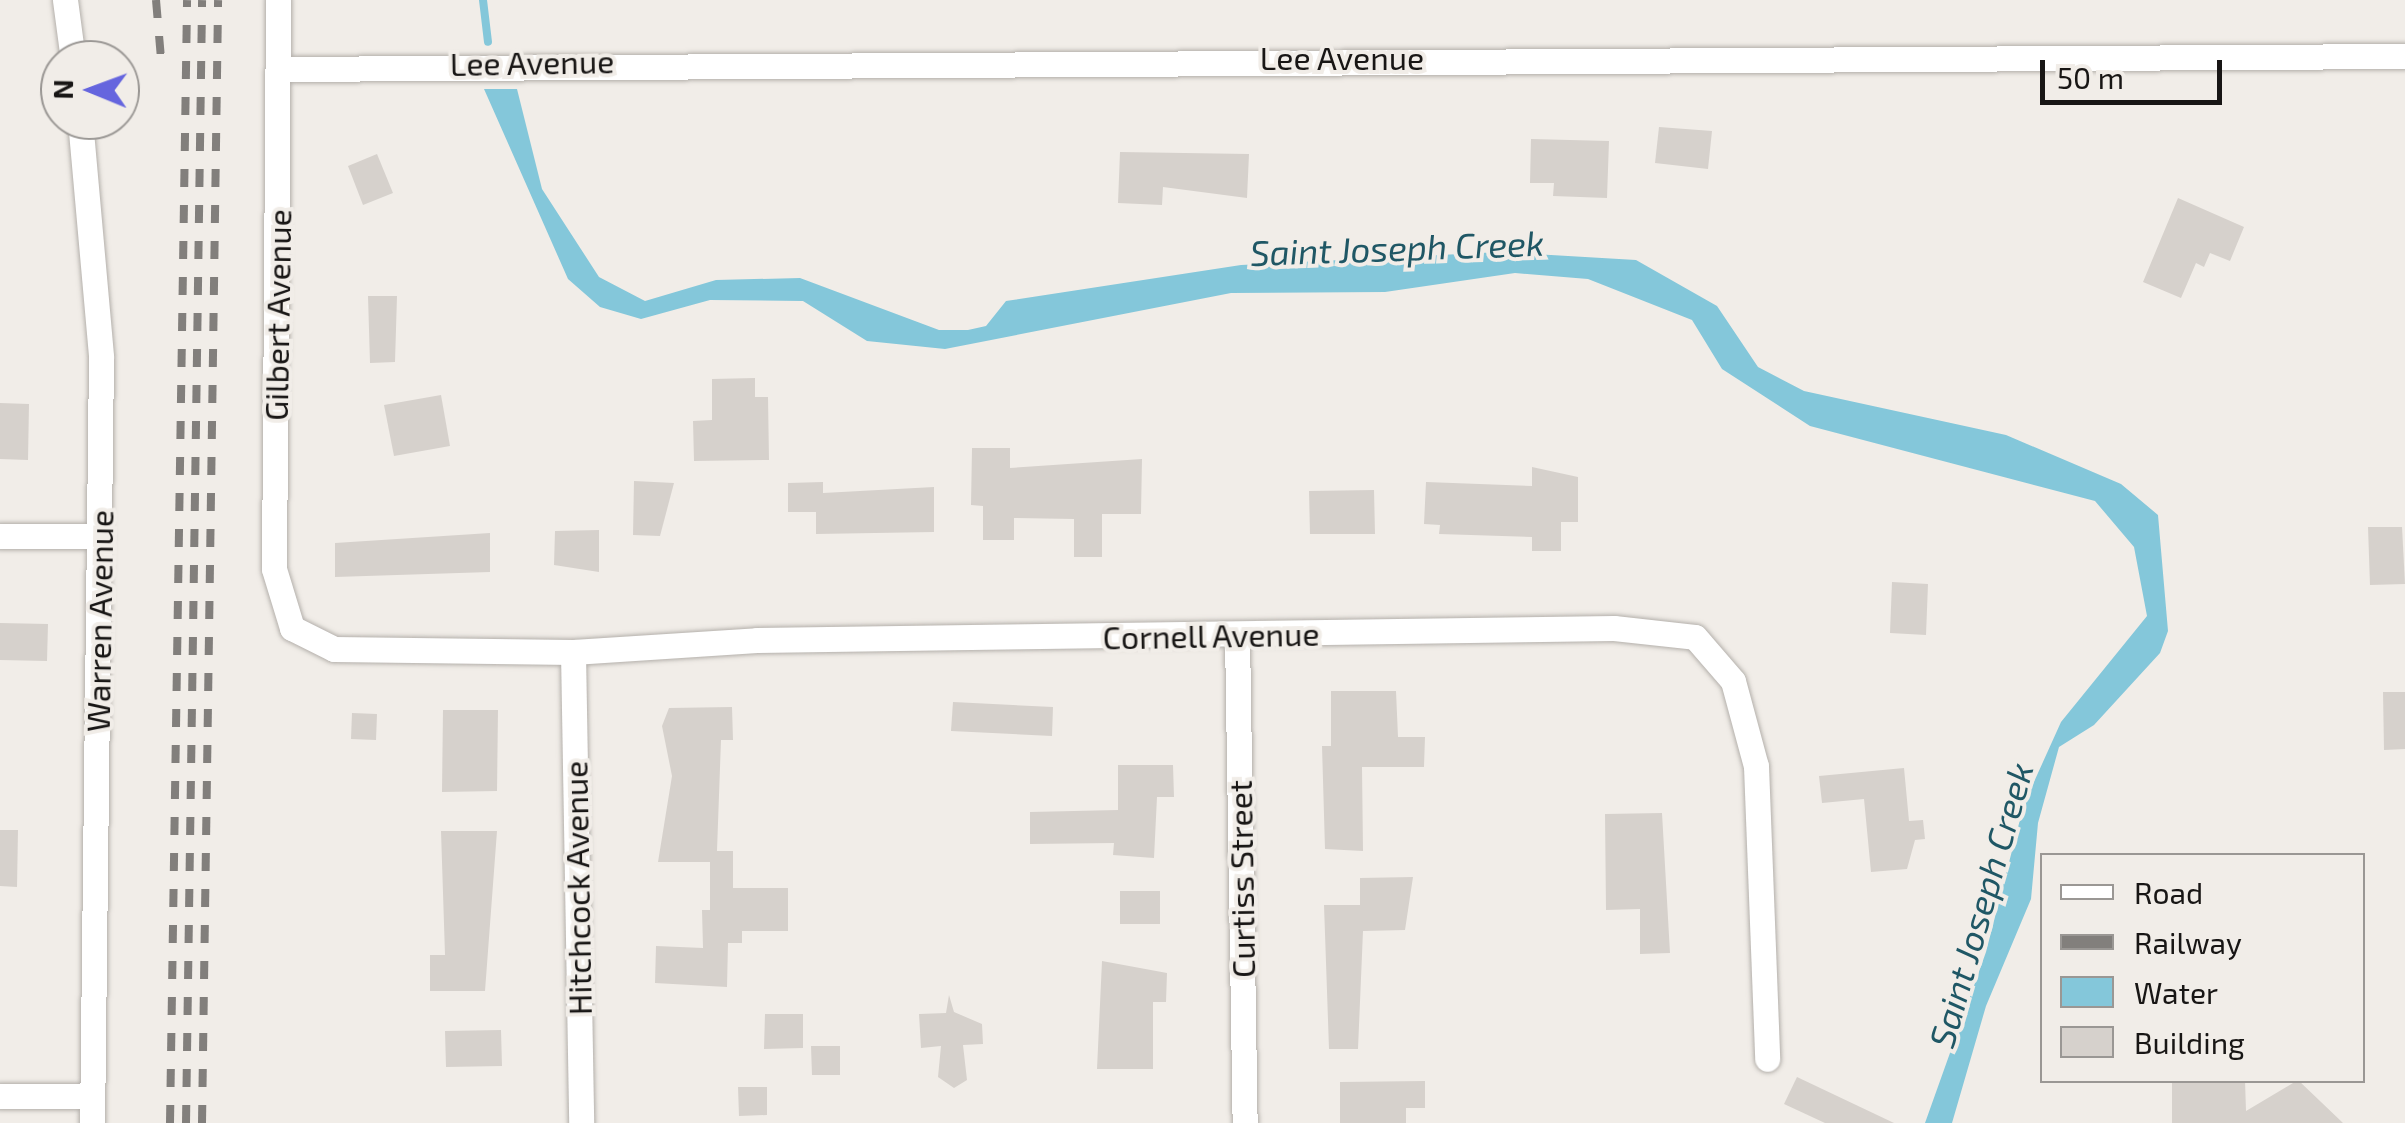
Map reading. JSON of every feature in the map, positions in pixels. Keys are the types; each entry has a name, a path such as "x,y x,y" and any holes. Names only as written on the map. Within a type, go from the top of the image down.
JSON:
{"street":[{"path":"65,0 71,40"},
{"name":"Gilbert Avenue","path":"278,0 274,569 292,628"},
{"name":"Lee Avenue","path":"280,69 2405,56"},
{"name":"Warren Avenue","path":"82,140 101,357 92,1123"},
{"path":"0,536 100,536"},
{"name":"Cornell Avenue","path":"292,628 334,650 573,652 756,640 1614,628 1694,637 1734,682 1756,766 1767,1059"},
{"name":"Curtiss Street","path":"1236,635 1245,1123"},
{"name":"Hitchcock Avenue","path":"573,652 581,1123"},
{"path":"0,1096 92,1096"}],"water":[{"path":"484,89 517,89 542,189 599,277 645,301 716,280 800,278 939,330 968,330 986,326 1006,301 1241,265 1500,252 1636,260 1717,306 1758,367 1804,391 2006,435 2121,484 2158,515 2168,631 2160,653 2094,725 2059,747 2038,823 2031,899 1986,1006 1952,1123 1925,1123 1986,952 2024,804 2061,722 2147,616 2134,547 2095,501 1810,426 1722,369 1692,320 1588,279 1515,273 1385,292 1231,293 945,349 867,341 803,301 710,300 641,319 600,307 568,279"}],"building":[{"path":"1659,127 1712,131 1708,169 1655,163"},
{"path":"1531,139 1609,141 1607,198 1553,196 1554,183 1530,183"},
{"path":"1120,152 1249,154 1247,198 1163,187 1162,205 1118,203"},
{"path":"377,154 393,193 363,205 348,166"},
{"path":"2178,198 2244,227 2230,261 2210,253 2204,267 2196,263 2181,298 2143,282"},
{"path":"368,296 397,296 395,362 370,363"},
{"path":"755,378 755,397 768,397 769,460 694,461 693,421 712,420 712,379"},
{"path":"441,395 450,446 394,456 384,405"},
{"path":"0,403 29,404 28,460 0,459"},
{"path":"972,448 1010,448 1010,468 1142,459 1141,514 1102,514 1102,557 1074,557 1074,519 1014,518 1014,540 983,540 983,506 971,505"},
{"path":"1532,467 1578,477 1578,522 1561,522 1561,551 1532,551 1532,537 1439,534 1440,525 1424,524 1426,482 1532,486"},
{"path":"634,481 674,483 660,536 633,535"},
{"path":"823,482 823,493 934,487 934,532 816,534 816,512 788,512 788,483"},
{"path":"1374,490 1375,534 1310,534 1309,491"},
{"path":"2368,527 2402,527 2405,584 2370,585"},
{"path":"599,530 599,572 554,565 555,531"},
{"path":"490,533 490,572 335,577 335,543"},
{"path":"1892,582 1928,584 1926,635 1890,633"},
{"path":"0,623 48,624 47,661 0,660"},
{"path":"1331,691 1396,691 1398,737 1425,737 1424,767 1362,767 1363,851 1325,849 1322,746 1331,746"},
{"path":"2383,692 2405,692 2405,749 2384,750"},
{"path":"953,702 1053,707 1052,736 951,731"},
{"path":"732,707 733,740 721,740 717,851 733,851 733,888 788,888 788,931 742,931 742,943 728,943 727,987 655,983 656,946 703,948 702,910 710,910 710,862 658,862 672,776 662,726 669,708"},
{"path":"443,710 498,710 497,791 442,792"},
{"path":"352,713 377,714 376,740 351,739"},
{"path":"1118,765 1173,765 1174,797 1157,797 1154,858 1113,855 1114,843 1030,844 1030,812 1118,810"},
{"path":"1904,768 1909,821 1923,820 1925,839 1915,840 1907,869 1871,872 1864,799 1822,803 1819,776"},
{"path":"1662,813 1670,953 1640,954 1640,909 1606,910 1605,814"},
{"path":"0,830 18,830 17,887 0,886"},
{"path":"441,831 497,831 485,991 430,991 430,955 445,955"},
{"path":"1413,877 1405,930 1363,931 1358,1049 1329,1049 1324,905 1360,905 1360,878"},
{"path":"1120,891 1160,891 1160,924 1120,924"},
{"path":"1102,961 1167,973 1166,1002 1153,1002 1153,1069 1097,1069"},
{"path":"949,995 954,1012 982,1024 983,1044 963,1045 967,1080 954,1088 938,1077 941,1046 921,1048 919,1014 946,1013"},
{"path":"765,1014 803,1014 803,1048 764,1049"},
{"path":"501,1030 502,1066 446,1067 445,1031"},
{"path":"811,1046 840,1046 840,1075 812,1075"},
{"path":"1797,1077 1894,1123 1825,1123 1784,1104"},
{"path":"1425,1081 1425,1108 1406,1108 1406,1123 1340,1123 1340,1082"},
{"path":"2172,1083 2245,1083 2246,1111 2293,1083 2301,1083 2343,1123 2172,1123"},
{"path":"738,1087 767,1087 767,1115 739,1116"}],"waterway":[{"name":"Saint Joseph Creek","path":"483,0 488,42"}],"railway":[{"path":"156,0 162,70"},
{"path":"170,1123 187,0"},
{"path":"186,1123 202,0"},
{"path":"202,1123 218,0"}]}
